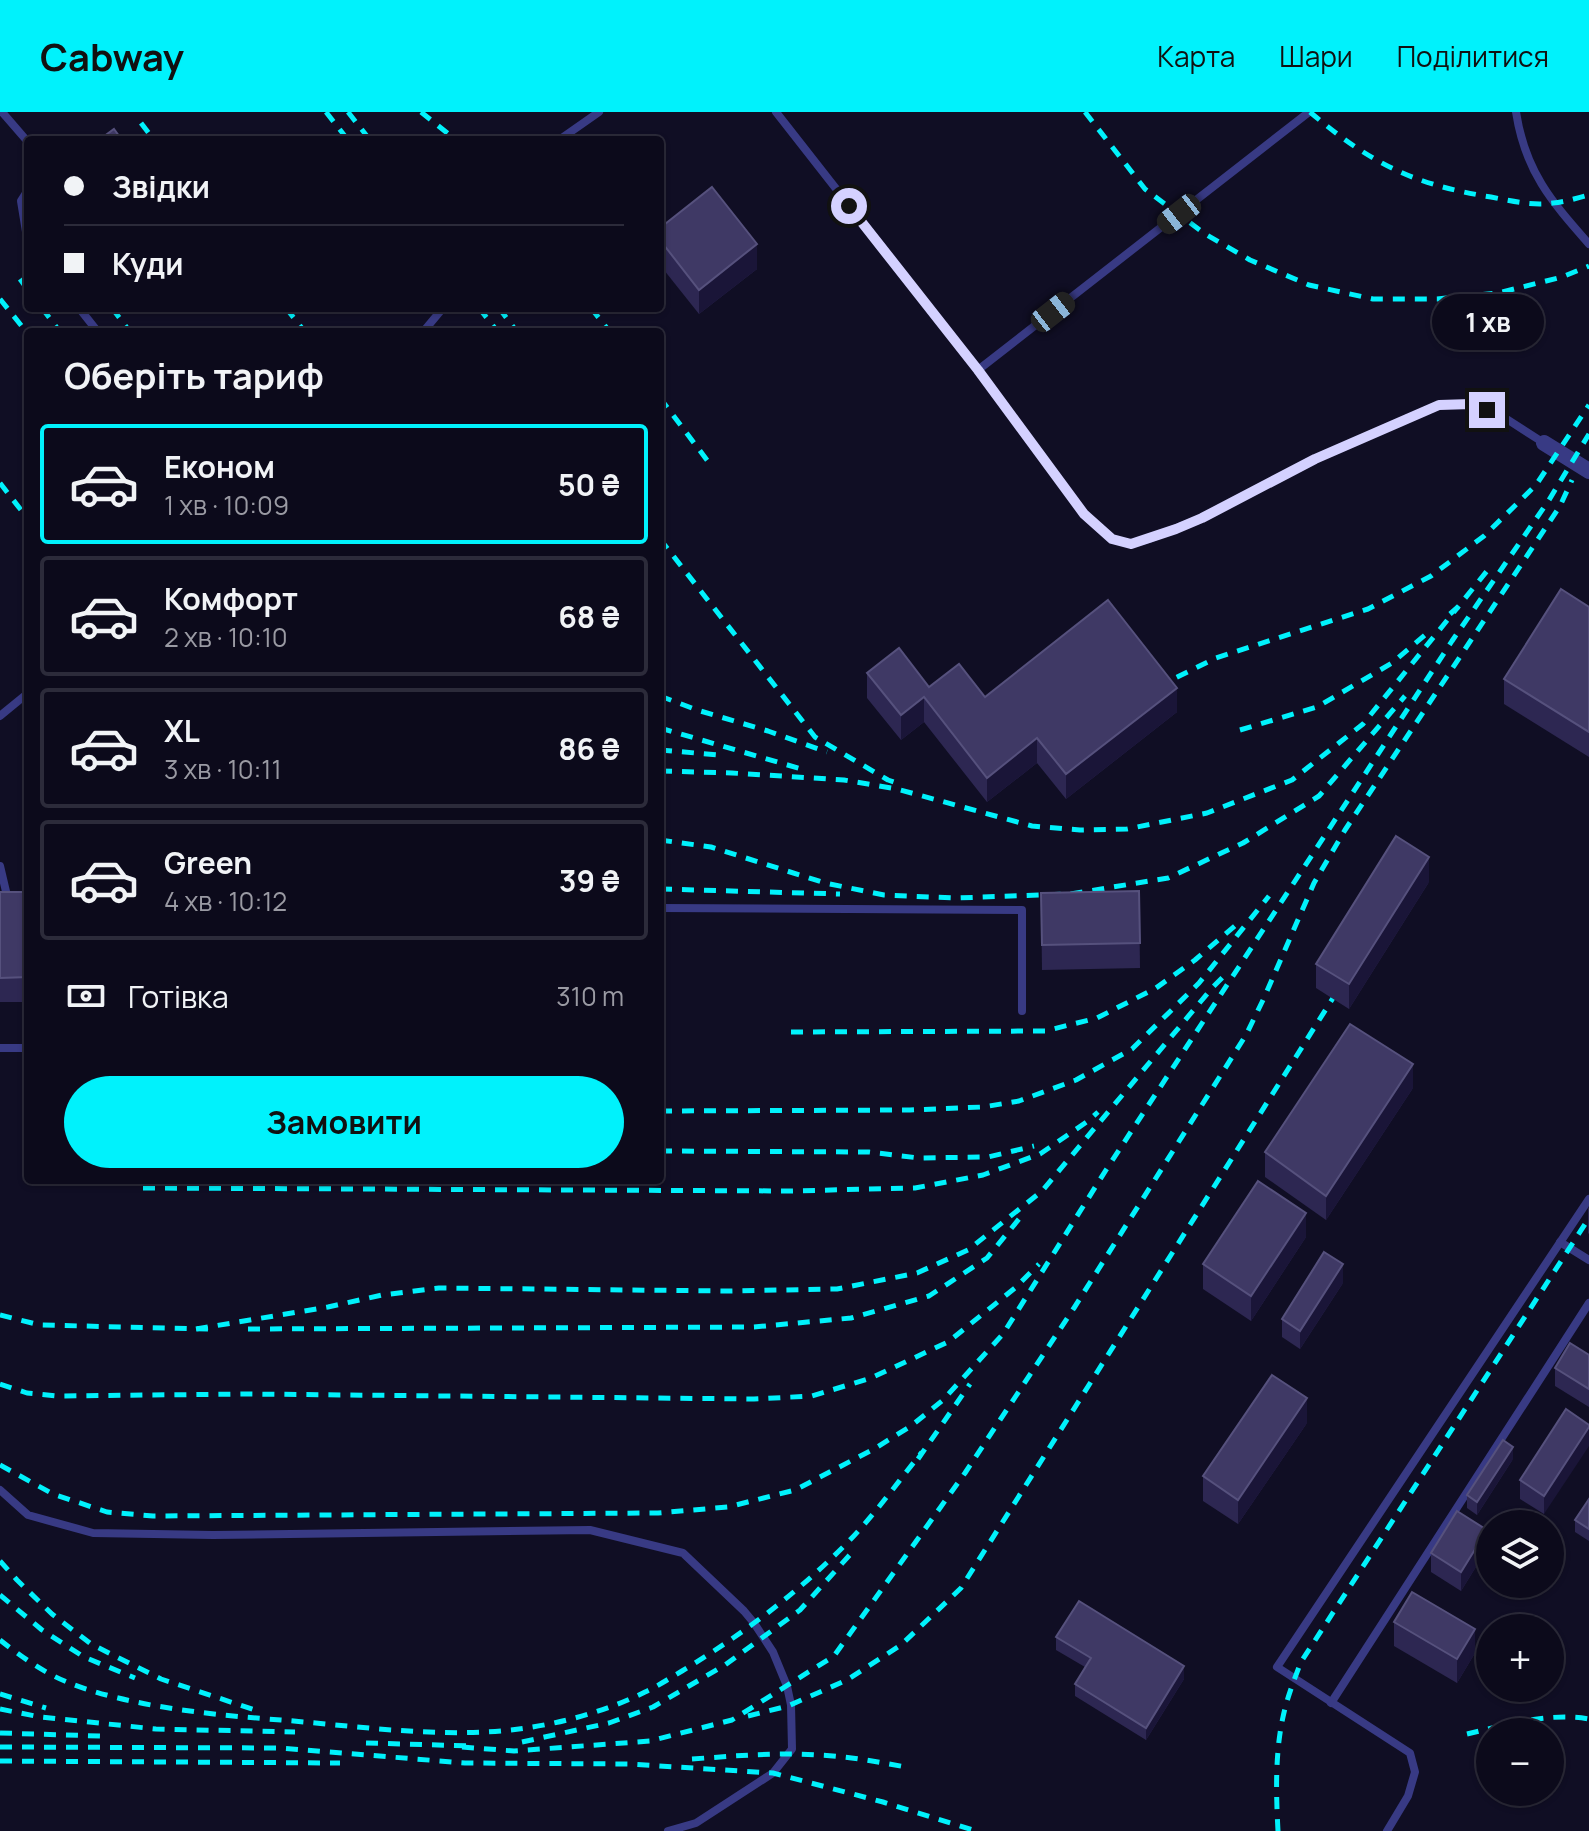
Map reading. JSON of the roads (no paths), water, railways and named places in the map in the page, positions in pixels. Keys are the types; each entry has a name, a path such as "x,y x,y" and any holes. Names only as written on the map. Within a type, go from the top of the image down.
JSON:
{"street":[{"path":"1544,443 1589,471"}],"lane":[{"path":"2,112 24,137"},
{"path":"565,136 599,112"},
{"path":"776,112 978,370 1084,514 1112,539 1131,544 1202,518 1315,459 1439,405 1471,404 1502,416 1544,443"},
{"path":"978,370 1309,112"},
{"path":"1516,112 1533,170 1553,203 1589,244"},
{"path":"24,196 21,201 24,219"},
{"path":"82,312 95,328"},
{"path":"426,328 440,312"},
{"path":"0,716 24,696"},
{"path":"0,866 9,905 18,905"},
{"path":"664,908 1022,910 1022,1011"},
{"path":"0,1048 24,1048"},
{"path":"1387,1831 1408,1796 1415,1772 1410,1753 1277,1667 1589,1199"},
{"path":"1560,1242 1589,1260"},
{"path":"1331,1703 1585,1318 1589,1303"},
{"path":"0,1490 28,1515 93,1533 213,1535 590,1530 683,1553 744,1611 773,1652 791,1705 792,1749 773,1773 696,1823 668,1831"}],"railway":[{"path":"326,112 345,136"},
{"path":"348,112 367,136"},
{"path":"421,112 451,136"},
{"path":"1085,112 1145,189 1205,234 1250,260 1309,285 1373,299 1437,299 1498,293 1562,277 1589,266"},
{"path":"1310,112 1373,158 1439,186 1545,204 1589,195"},
{"path":"141,123 151,136"},
{"path":"20,279 24,284"},
{"path":"0,299 24,329"},
{"path":"45,312 57,328"},
{"path":"115,312 127,328"},
{"path":"289,312 302,328"},
{"path":"482,312 495,328"},
{"path":"502,312 514,328"},
{"path":"594,312 607,328"},
{"path":"664,403 710,464"},
{"path":"1157,687 1216,658 1368,609 1431,576 1484,536 1536,485 1589,405"},
{"path":"0,1465 53,1494 107,1512 153,1516 658,1513 728,1507 795,1490 911,1426 943,1400 1003,1334 1106,1170 1452,641 1549,500 1589,434"},
{"path":"462,1747 514,1751 650,1741 732,1720 834,1656 965,1473 1074,1308 1246,1035 1314,883 1345,830 1560,506 1572,480"},
{"path":"0,483 24,514"},
{"path":"664,544 815,737 897,783"},
{"path":"1450,614 1491,566"},
{"path":"664,771 844,780 897,789 1032,826 1080,830 1127,829 1207,813 1292,780 1363,724 1458,607"},
{"path":"1240,730 1317,707 1392,663 1425,635"},
{"path":"664,841 711,847 825,883 884,895 955,898 1070,894 1168,878 1243,843 1319,796 1405,696"},
{"path":"664,698 827,752"},
{"path":"664,729 805,770"},
{"path":"664,750 719,755"},
{"path":"664,889 840,894"},
{"path":"664,1111 910,1110 983,1107 1019,1101 1076,1080 1132,1049 1199,983 1269,896"},
{"path":"791,1032 1045,1031 1097,1018 1156,988 1237,924"},
{"path":"196,1329 382,1295 439,1288 837,1289 917,1273 968,1250 1042,1191 1225,975"},
{"path":"748,1716 788,1706 847,1680 901,1645 961,1588 1333,998"},
{"path":"143,1188 789,1191 915,1188 983,1175 1040,1154 1098,1112"},
{"path":"664,1151 869,1152 919,1158 988,1157 1034,1146"},
{"path":"1278,1831 1280,1731 1301,1662 1589,1218"},
{"path":"248,1329 754,1327 851,1318 929,1296 987,1258 1019,1219"},
{"path":"0,1384 27,1393 58,1396 247,1394 754,1399 812,1396 871,1378 948,1342 1015,1288 1039,1264"},
{"path":"0,1315 40,1325 208,1329"},
{"path":"918,1459 970,1384"},
{"path":"0,1640 23,1658 67,1682 144,1704 228,1715 425,1732 482,1732 545,1725 580,1717 645,1692 705,1657 748,1627 810,1578 849,1541 922,1452"},
{"path":"522,1742 609,1723 653,1707 725,1665 800,1610 856,1548"},
{"path":"0,1561 52,1614 91,1644 161,1679 255,1710"},
{"path":"0,1595 42,1630 84,1657 135,1678"},
{"path":"0,1694 46,1708"},
{"path":"0,1709 40,1717 156,1729 295,1732"},
{"path":"1467,1734 1543,1718 1589,1719"},
{"path":"0,1733 100,1736"},
{"path":"366,1743 474,1746"},
{"path":"0,1747 280,1748 465,1763 629,1764 773,1773 976,1831"},
{"path":"692,1759 802,1754 906,1767"},
{"path":"0,1761 340,1763"}]}
